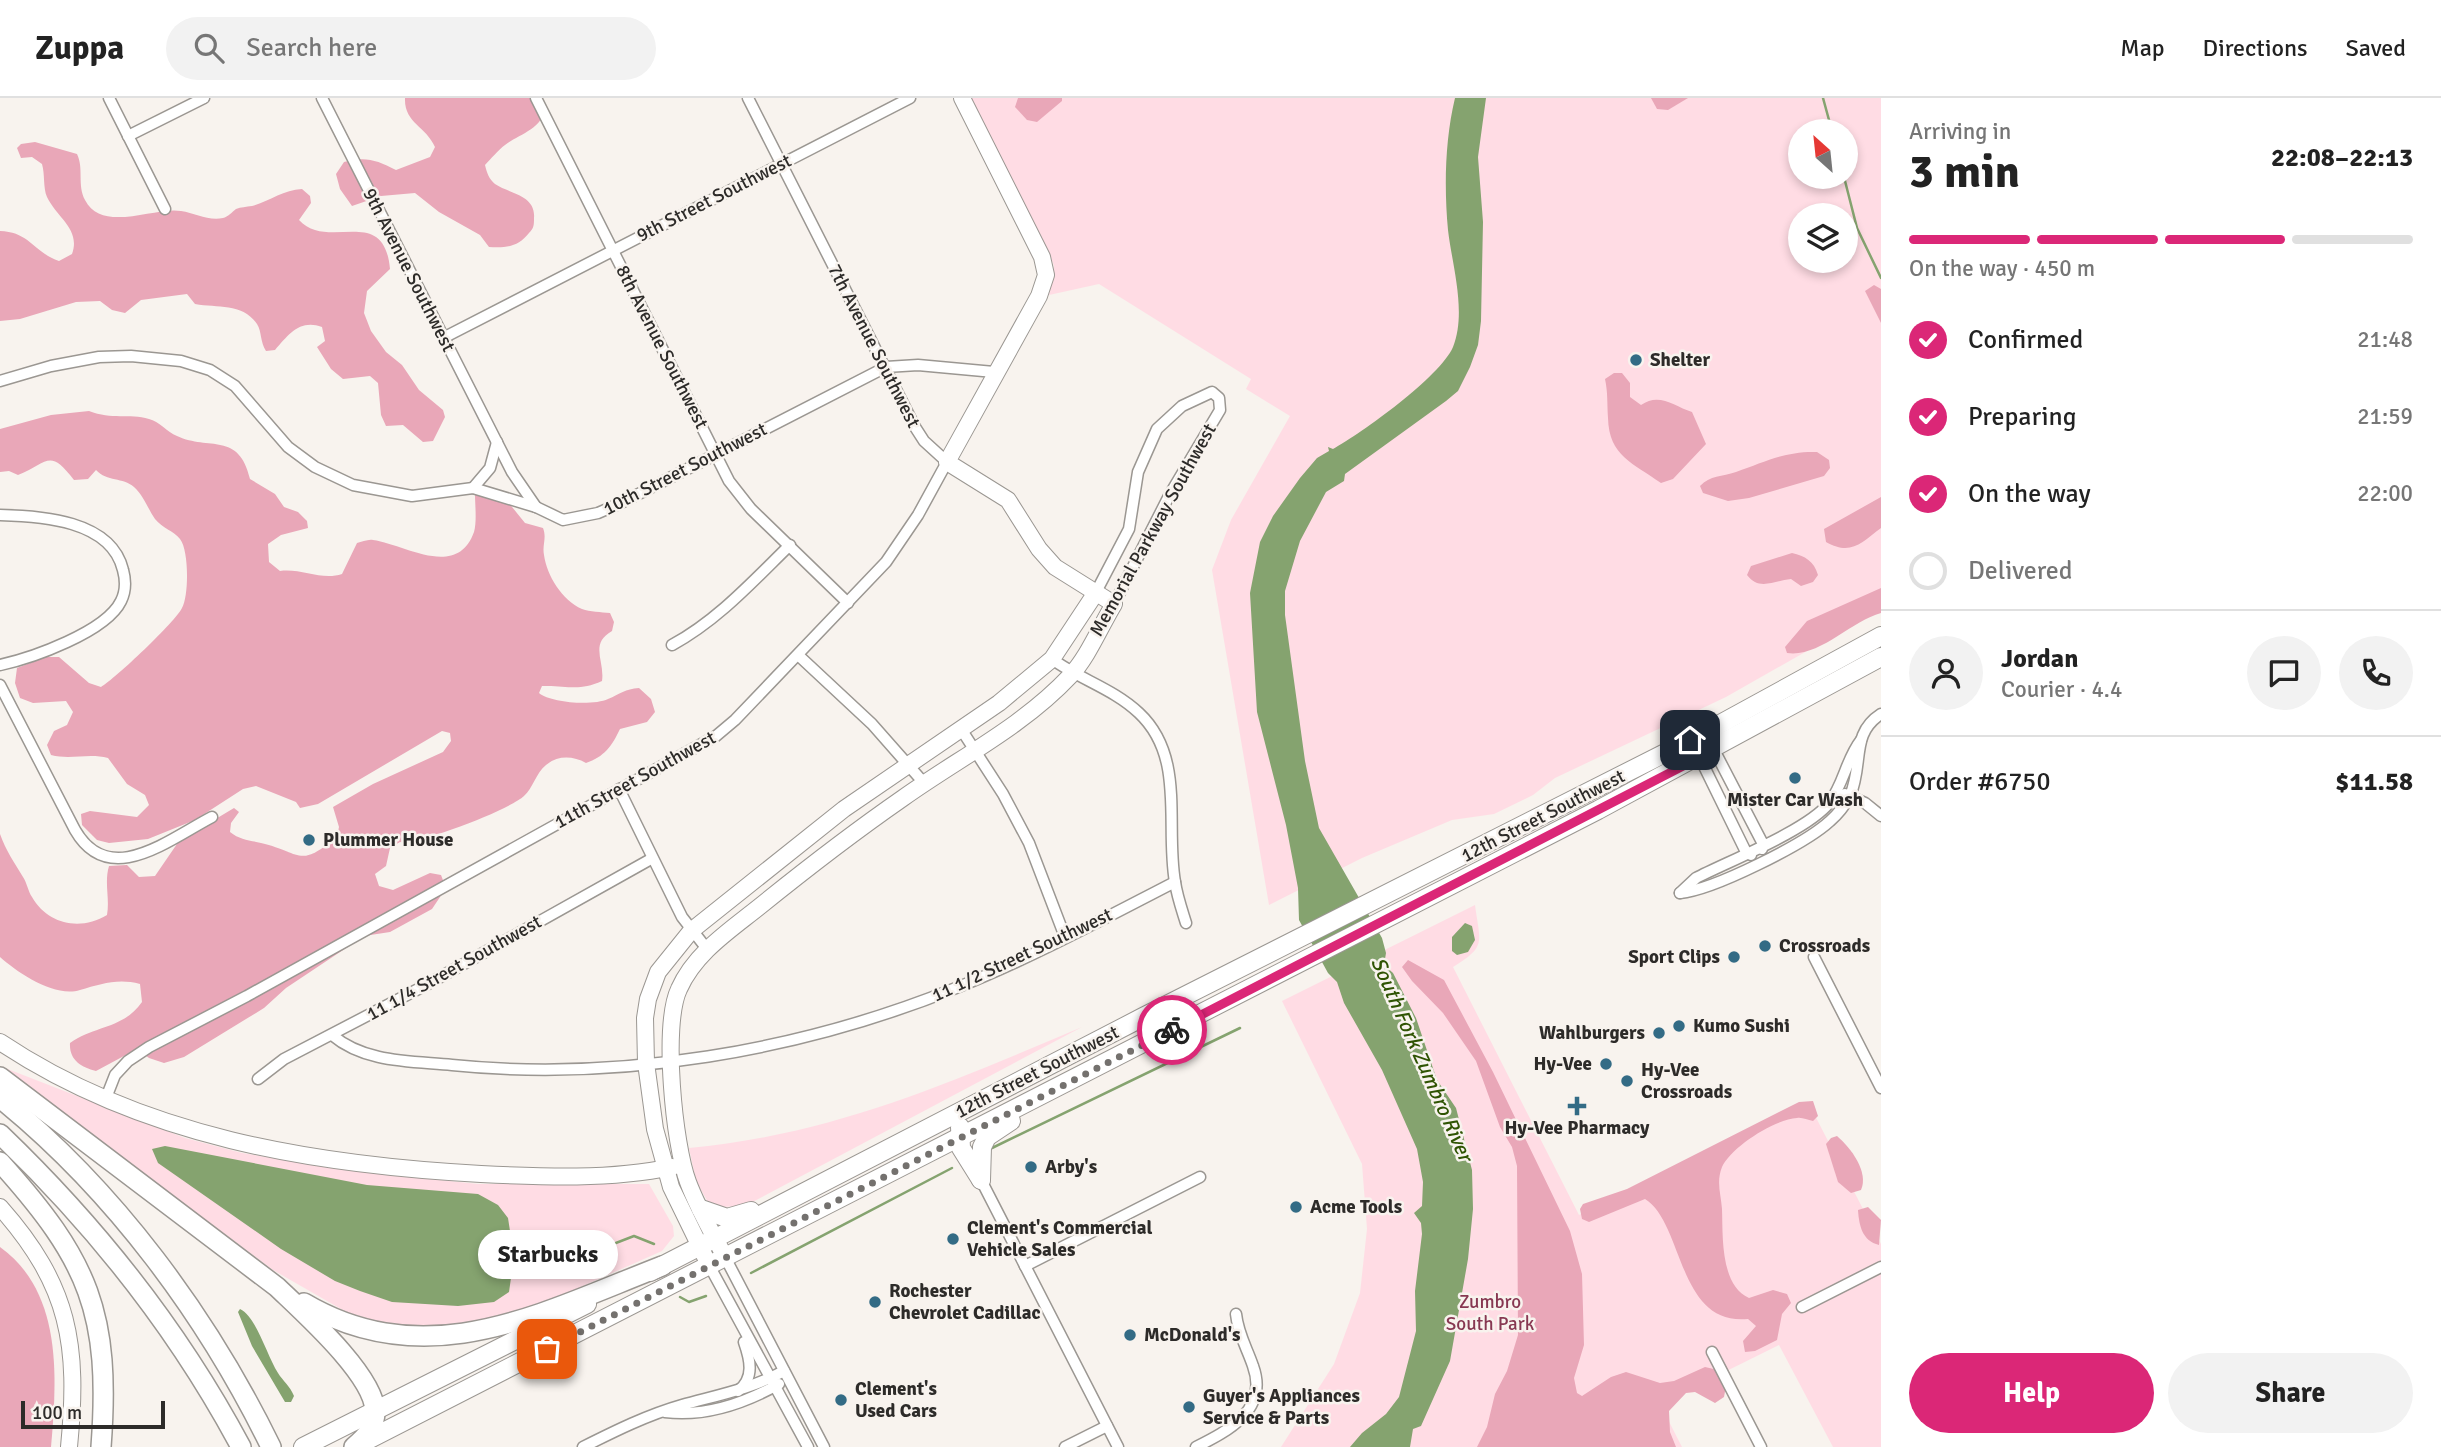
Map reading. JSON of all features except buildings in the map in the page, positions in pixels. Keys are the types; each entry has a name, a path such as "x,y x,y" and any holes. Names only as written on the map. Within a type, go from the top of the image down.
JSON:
{"highway":[{"path":"0,1077 277,1287 328,1316 364,1329 394,1336 440,1337 502,1326 663,1266"},
{"path":"0,1098 71,1164 160,1268 204,1329 242,1391 271,1447"},
{"path":"0,1134 89,1223 131,1274 224,1416 238,1447"},
{"path":"0,1162 60,1234 90,1294 101,1336 105,1376 101,1447"},
{"path":"277,1287 344,1356 368,1388 375,1410 369,1433 355,1447"}],"main road":[{"name":"12th Street Southwest","path":"305,1446 663,1266 1020,1080 1698,736 1881,636"},
{"name":"12th Street Southwest","path":"355,1447 718,1263 958,1136 1401,912 1707,753 1881,657"},
{"path":"981,1180 968,1162 958,1136 963,1121 1020,1080"},
{"path":"981,1180 980,1154 988,1137 1069,1082"},
{"path":"905,1164 917,1164 950,1152 968,1162"},
{"path":"701,1209 727,1218 758,1207 774,1208"}],"street":[{"path":"109,98 165,209"},
{"path":"128,136 204,98"},
{"name":"9th Avenue Southwest","path":"322,98 512,472 537,507"},
{"name":"8th Avenue Southwest","path":"537,98 716,454 741,498 848,603"},
{"name":"7th Avenue Southwest","path":"748,98 924,441 947,462 1008,500 1045,557 1065,575 1114,604"},
{"name":"9th Street Southwest","path":"443,338 910,98"},
{"name":"11th Street Southwest","path":"106,1098 116,1075 128,1061 149,1047 247,996 723,730 874,577 902,540 947,462 994,372 1039,296 1046,275 1036,243 962,98"},
{"name":"10th Street Southwest","path":"0,381 51,366 99,358 131,356 181,361 210,370 235,386 288,447 338,479 371,491 412,496 473,488 537,507 562,520 598,513 886,368 918,365 994,372"},
{"name":"Memorial Parkway Southwest","path":"708,1242 701,1209 683,1165 670,1060 673,1005 687,974 707,949 794,879 924,783 975,752 1048,697 1072,674 1114,604 1171,494 1220,410 1219,398 1212,392 1182,406 1157,429 1138,472 1129,528 1095,594 1052,659 961,729 844,809 691,931 666,961 652,986 645,1018 646,1063 655,1129 664,1169 786,1375 824,1447"},
{"path":"473,488 490,468 497,442"},
{"path":"0,515 54,519 98,536 121,561 125,583 121,601 105,620 32,656 0,665"},
{"path":"672,645 707,624 790,545"},
{"path":"798,655 909,763 924,783"},
{"path":"1052,659 1072,674 1112,694 1138,712 1161,746 1170,773 1175,882 1186,923"},
{"path":"0,685 75,830 90,851 109,860 134,857 212,817"},
{"path":"1861,740 1849,757 1838,791 1816,815 1696,878 1680,894 1704,889 1826,825 1850,795 1859,766 1865,727 1881,714"},
{"path":"961,729 1029,843 1065,937"},
{"path":"1698,736 1763,844 1761,861"},
{"path":"1698,736 1746,852 1761,861"},
{"path":"619,789 651,859 691,931 707,949"},
{"path":"1838,791 1850,795 1881,816"},
{"name":"11 1/4 Street Southwest","path":"258,1079 284,1059 651,859"},
{"name":"11 1/2 Street Southwest","path":"332,1035 366,1054 468,1067 568,1068 670,1060 805,1036 878,1016 954,989 1175,882"},
{"path":"1814,957 1881,1088"},
{"path":"0,1042 53,1076 188,1129 239,1143 360,1166 559,1177 664,1169 683,1165"},
{"path":"1025,1266 1200,1177"},
{"path":"981,1180 1118,1447"},
{"path":"0,1207 41,1261 64,1309 72,1343 74,1384 69,1447"},
{"name":"Memorial Parkway Southwest","path":"718,1263 734,1313 808,1447"},
{"path":"1802,1307 1880,1268"},
{"path":"734,1313 750,1358 746,1382 736,1392"},
{"path":"1196,1447 1236,1424 1253,1403 1256,1381 1254,1368 1237,1328 1236,1314"},
{"path":"1712,1352 1761,1447"},
{"path":"583,1447 631,1423 662,1412 773,1382 786,1375"},
{"path":"662,1412 701,1412 760,1395 773,1382"},
{"path":"1065,1447 1107,1426"}],"green space":[{"path":"970,98 1881,98 1881,609 1726,697 1555,778 1533,795 1494,814 1452,820 1362,858 1269,905 1212,570 1231,520 1290,416 1246,389 1251,379 1099,284 1049,295 1054,266"},
{"name":"Zumbro South Park","path":"1475,905 1479,942 1471,954 1453,967 1579,1215 1808,1102 1881,1244 1881,1447 1833,1447 1779,1345 1660,1404 1682,1447 1281,1447 1334,1364 1360,1293 1367,1229 1362,1164 1282,1001"},
{"path":"1082,1027 745,1206 719,1207 709,1204 696,1181 689,1148 742,1141 842,1119 938,1086"},
{"path":"0,1066 185,1138 242,1153 354,1171 478,1184 649,1184 673,1226 674,1236 662,1251 524,1312 436,1328 388,1324 348,1313 273,1270"}],"shaded area":[{"path":"405,98 542,98 543,116 539,122 502,147 485,165 488,176 495,184 521,196 531,204 534,210 534,225 525,238 511,246 489,247 480,235 439,212 415,193 381,196 352,206 340,189 336,174 344,162 371,160 396,170 430,157 435,147 408,113"},
{"path":"1018,98 1062,98 1062,101 1037,122 1027,120 1015,107"},
{"path":"1651,98 1688,98 1668,110 1657,109"},
{"path":"35,142 77,154 85,200 93,210 104,215 130,216 170,210 223,218 236,209 302,189 310,196 311,203 299,220 311,229 366,233 377,238 386,249 390,269 367,291 364,313 371,331 386,352 402,365 419,390 443,410 445,417 433,441 423,442 403,425 386,426 381,415 378,383 370,376 343,379 331,369 317,347 325,341 322,327 301,327 275,350 266,351 259,327 251,317 237,309 195,304 187,294 141,300 125,313 112,310 100,301 76,302 20,319 0,321 0,231 18,235 59,261 72,254 74,245 71,231 47,197 42,164 32,157 21,158 17,148 21,144"},
{"path":"1874,285 1881,289 1881,323 1865,291"},
{"path":"1614,373 1622,373 1630,383 1630,397 1641,405 1660,400 1692,412 1706,444 1673,479 1661,483 1632,464 1618,450 1609,431 1605,379"},
{"path":"89,411 149,419 177,436 231,448 245,464 250,479 275,494 284,507 298,512 307,521 308,528 281,535 268,544 269,562 280,571 327,576 342,574 357,543 369,540 429,556 455,554 466,546 474,532 475,494 508,502 525,523 543,528 546,563 552,579 568,600 582,609 610,613 614,622 612,631 601,641 602,681 579,687 542,686 539,693 553,699 583,703 601,701 639,688 651,699 655,712 647,722 620,729 607,750 592,761 586,763 576,759 555,759 543,768 524,796 501,810 425,838 400,842 390,848 386,866 375,874 379,886 393,890 430,873 441,875 446,888 432,909 390,932 364,936 286,988 264,1008 184,1057 164,1063 149,1058 137,1049 96,1071 77,1062 70,1043 118,1022 135,1011 142,1002 140,984 117,982 70,992 59,990 27,977 0,957 0,834 39,906 56,919 76,924 87,923 107,915 109,866 127,865 139,877 155,876 179,841 234,808 239,812 231,823 230,832 234,835 307,856 337,836 339,827 333,807 373,784 443,752 451,741 450,733 442,731 318,804 300,808 296,802 256,786 243,789 195,820 148,839 109,843 97,840 82,825 81,814 90,811 137,817 149,805 145,795 127,784 108,758 51,755 47,745 54,731 67,725 73,712 66,701 33,703 20,698 15,683 17,668 46,657 59,657 89,683 101,687 119,673 177,615 186,594 187,573 180,539 158,522 141,494 130,484 100,474 96,470 88,479 74,480 53,461 42,463 18,475 9,471 0,472 0,429 51,415"},
{"path":"1817,452 1829,460 1830,468 1824,476 1749,498 1728,501 1703,493 1700,486 1712,478 1775,458 1795,453"},
{"path":"1881,497 1881,528 1861,543 1849,548 1826,542 1824,529"},
{"path":"1792,553 1805,558 1814,566 1818,575 1813,582 1801,586 1791,579 1761,584 1747,575 1751,566"},
{"path":"1881,588 1881,613 1858,623 1823,645 1799,653 1787,653 1785,647 1807,621"},
{"path":"1408,960 1444,980 1493,1072 1570,1231 1582,1274 1584,1345 1574,1378 1577,1393 1582,1396 1611,1377 1626,1372 1660,1383 1674,1381 1705,1367 1718,1370 1726,1386 1724,1397 1715,1403 1695,1392 1686,1393 1669,1411 1670,1432 1676,1447 1477,1447 1487,1427 1495,1394 1507,1371 1518,1335 1517,1166 1512,1147 1500,1127 1476,1061 1443,1013 1402,967"},
{"path":"1813,1101 1818,1116 1813,1121 1803,1118 1788,1120 1755,1135 1734,1151 1720,1172 1723,1246 1733,1282 1740,1292 1749,1298 1773,1290 1787,1294 1791,1303 1782,1314 1777,1340 1755,1351 1745,1352 1743,1341 1756,1326 1748,1319 1725,1317 1707,1307 1694,1290 1658,1211 1645,1199 1589,1222 1582,1219 1580,1209 1583,1204 1627,1189 1799,1102"},
{"path":"1837,1136 1848,1147 1861,1168 1861,1190 1851,1193 1838,1182 1826,1144"},
{"path":"1868,1207 1881,1220 1879,1245 1865,1236 1861,1227 1858,1210"},
{"path":"0,1247 21,1266 35,1288 45,1312 54,1366 51,1447 0,1447"}],"water":[{"name":"South Fork Zumbro River","path":"1455,98 1486,98 1478,157 1483,222 1478,345 1458,391 1345,474 1344,481 1326,492 1300,541 1285,591 1285,615 1305,761 1319,828 1382,938 1386,953 1384,965 1393,973 1416,1018 1437,1080 1456,1108 1472,1170 1473,1209 1468,1259 1450,1361 1421,1426 1413,1429 1410,1447 1350,1447 1362,1433 1386,1414 1399,1397 1416,1331 1415,1291 1422,1234 1421,1223 1414,1213 1422,1206 1423,1182 1417,1149 1382,1070 1344,1003 1337,982 1328,973 1299,920 1298,888 1286,825 1257,712 1250,593 1260,542 1273,516 1300,478 1317,458 1329,451 1328,447 1333,449 1346,441 1417,388 1433,373 1453,347 1459,304 1448,230 1446,181 1447,147"},
{"path":"1465,923 1472,926 1475,940 1468,952 1457,955 1452,951 1452,937"},
{"path":"165,1146 367,1185 478,1194 498,1205 508,1218 514,1257 509,1292 494,1302 458,1306 392,1302 335,1281 281,1249 158,1163 152,1149"},
{"path":"240,1309 251,1320 278,1373 292,1392 294,1396 291,1402 285,1402 252,1346 238,1312"}],"waterway":[{"path":"1823,98 1829,119"},
{"path":"1847,189 1857,228 1881,278"},
{"path":"992,1148 1240,1028"},
{"path":"751,1273 952,1168"},
{"path":"533,1275 634,1236 654,1244"},
{"path":"680,1297 689,1302 706,1296"}],"way so far":[{"path":"547,1349 958,1136 1172,1030"}],"place":[{"name":"Shelter","path":"1636,360"},
{"name":"Mister Car Wash","path":"1795,778"},
{"name":"Plummer House","path":"309,840"},
{"name":"Crossroads","path":"1765,946"},
{"name":"Sport Clips","path":"1734,957"},
{"name":"Kumo Sushi","path":"1679,1026"},
{"name":"Wahlburgers","path":"1659,1033"},
{"name":"Hy-Vee","path":"1606,1064"},
{"name":"Hy-Vee Crossroads","path":"1627,1081"},
{"name":"Hy-Vee Pharmacy","path":"1577,1106"},
{"name":"Arby's","path":"1031,1167"},
{"name":"Acme Tools","path":"1296,1207"},
{"name":"Clement's Commercial Vehicle Sales","path":"953,1239"},
{"name":"Rochester Chevrolet Cadillac","path":"875,1302"},
{"name":"McDonald's","path":"1130,1335"},
{"name":"Starbucks","path":"547,1349"},
{"name":"Clement's Used Cars","path":"841,1400"},
{"name":"Guyer's Appliances Service & Parts","path":"1189,1407"}],"route":[{"path":"1172,1030 1714,750 1705,733 1690,740"}]}
